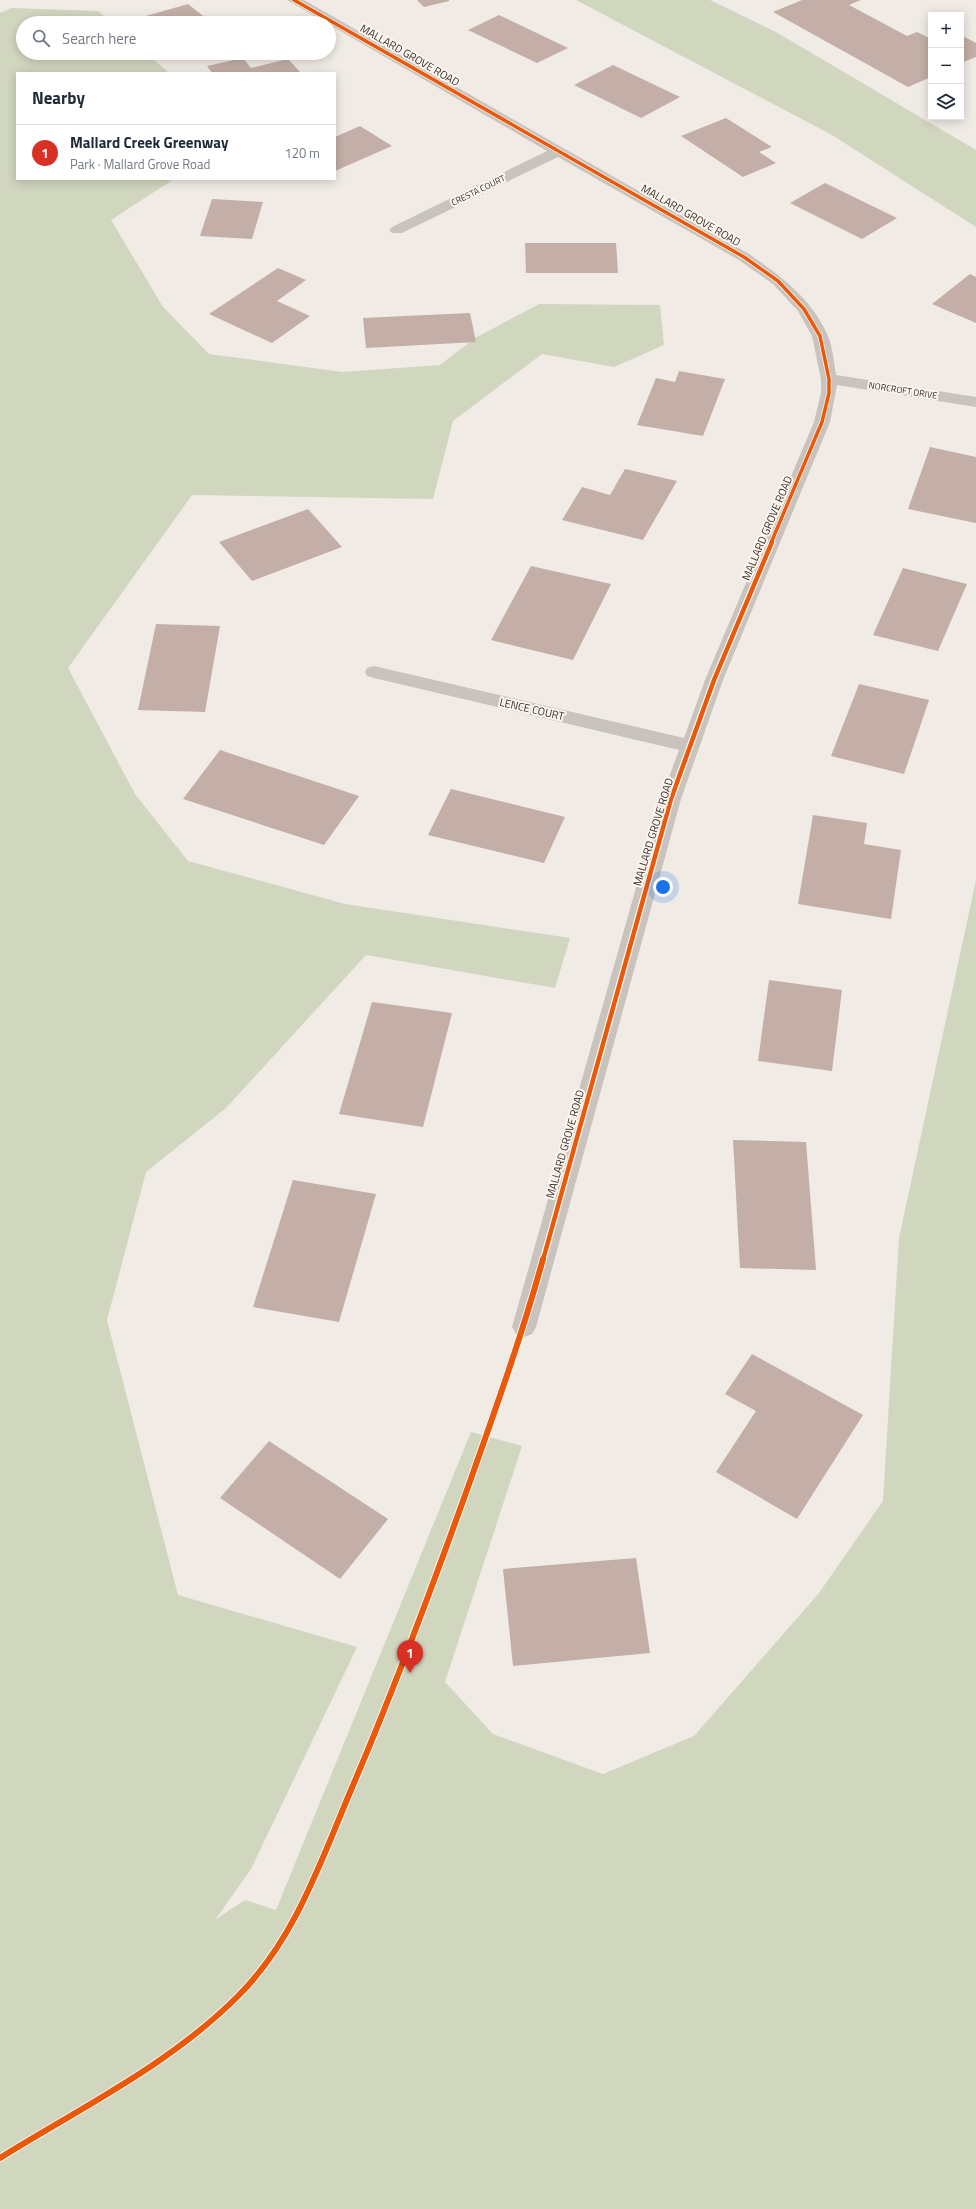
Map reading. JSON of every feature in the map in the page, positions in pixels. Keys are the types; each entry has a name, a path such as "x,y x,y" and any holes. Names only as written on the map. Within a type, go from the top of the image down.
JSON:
{"street":[{"name":"MALLARD GROVE ROAD","path":"294,0 322,16"},
{"name":"MALLARD GROVE ROAD","path":"336,24 744,256 778,281 804,309 820,336 829,379 830,392 822,422 714,680 671,799 524,1327"},
{"name":"CRESTA COURT","path":"397,230 558,151"},
{"name":"NORCROFT DRIVE","path":"829,379 976,402"},
{"name":"LENCE COURT","path":"374,672 691,746"}],"green space":[{"path":"576,0 710,0 776,32 976,150 976,227 832,135"},
{"path":"12,8 98,11 104,16 16,16 16,60 154,60 168,72 16,72 16,180 172,180 111,220 163,307 209,354 342,372 440,365 475,338 539,304 660,305 664,345 614,367 542,354 453,421 433,499 192,495 68,668 135,794 188,861 345,904 570,938 555,988 366,955 226,1108 146,1172 107,1320 178,1595 357,1647 251,1869 215,1920 245,1900 276,1910 471,1432 522,1446 445,1682 493,1734 603,1774 694,1736 819,1593 883,1501 899,1238 976,880 976,2209 0,2209 0,13"}],"building":[{"path":"417,0 449,0 449,1 424,7"},
{"path":"802,0 861,0 849,5 907,36 917,32 928,38 928,78 908,87 773,12"},
{"path":"188,4 203,16 146,16"},
{"path":"499,15 568,48 537,63 468,30"},
{"path":"964,37 976,43 976,57 964,62"},
{"path":"234,60 245,60 251,68 289,60 300,72 211,72 207,66"},
{"path":"613,65 680,97 641,118 574,85"},
{"path":"726,118 772,147 759,152 776,163 743,177 681,136"},
{"path":"360,126 392,146 336,171 336,137"},
{"path":"825,183 897,218 862,239 790,203"},
{"path":"212,199 263,202 252,239 200,236"},
{"path":"525,243 616,243 618,273 526,273"},
{"path":"278,268 306,280 277,301 310,316 272,343 209,314"},
{"path":"970,274 976,277 976,323 932,304"},
{"path":"470,313 476,342 366,348 363,318"},
{"path":"679,371 725,379 703,436 637,425 656,378 675,382"},
{"path":"930,447 976,457 976,523 908,509"},
{"path":"625,469 677,481 643,540 562,520 582,487 610,495"},
{"path":"308,509 342,547 252,581 219,542"},
{"path":"531,566 611,584 573,660 491,640"},
{"path":"903,568 967,584 938,651 873,635"},
{"path":"156,624 220,626 205,712 138,710"},
{"path":"859,684 929,700 904,774 831,756"},
{"path":"220,750 359,796 324,845 183,799"},
{"path":"451,789 565,817 544,863 428,835"},
{"path":"813,815 867,823 864,844 901,850 891,919 798,904"},
{"path":"769,980 842,990 832,1071 758,1061"},
{"path":"372,1002 452,1013 423,1127 339,1114"},
{"path":"733,1140 806,1142 816,1270 740,1268"},
{"path":"293,1180 376,1194 339,1322 253,1307"},
{"path":"752,1354 863,1415 797,1519 716,1472 756,1411 725,1394"},
{"path":"269,1441 388,1519 340,1579 220,1498"},
{"path":"636,1558 650,1653 513,1666 503,1569"}],"cycle path":[{"path":"294,0 322,16"},
{"path":"0,2158 129,2081 169,2055 206,2026 241,1994 272,1955 300,1909 390,1700 425,1610 524,1327 671,799 714,680 822,422 829,393 829,379 820,336 804,309 778,281 744,257 336,24"}],"place":[{"name":"Mallard Creek Greenway","path":"410,1673"}]}
